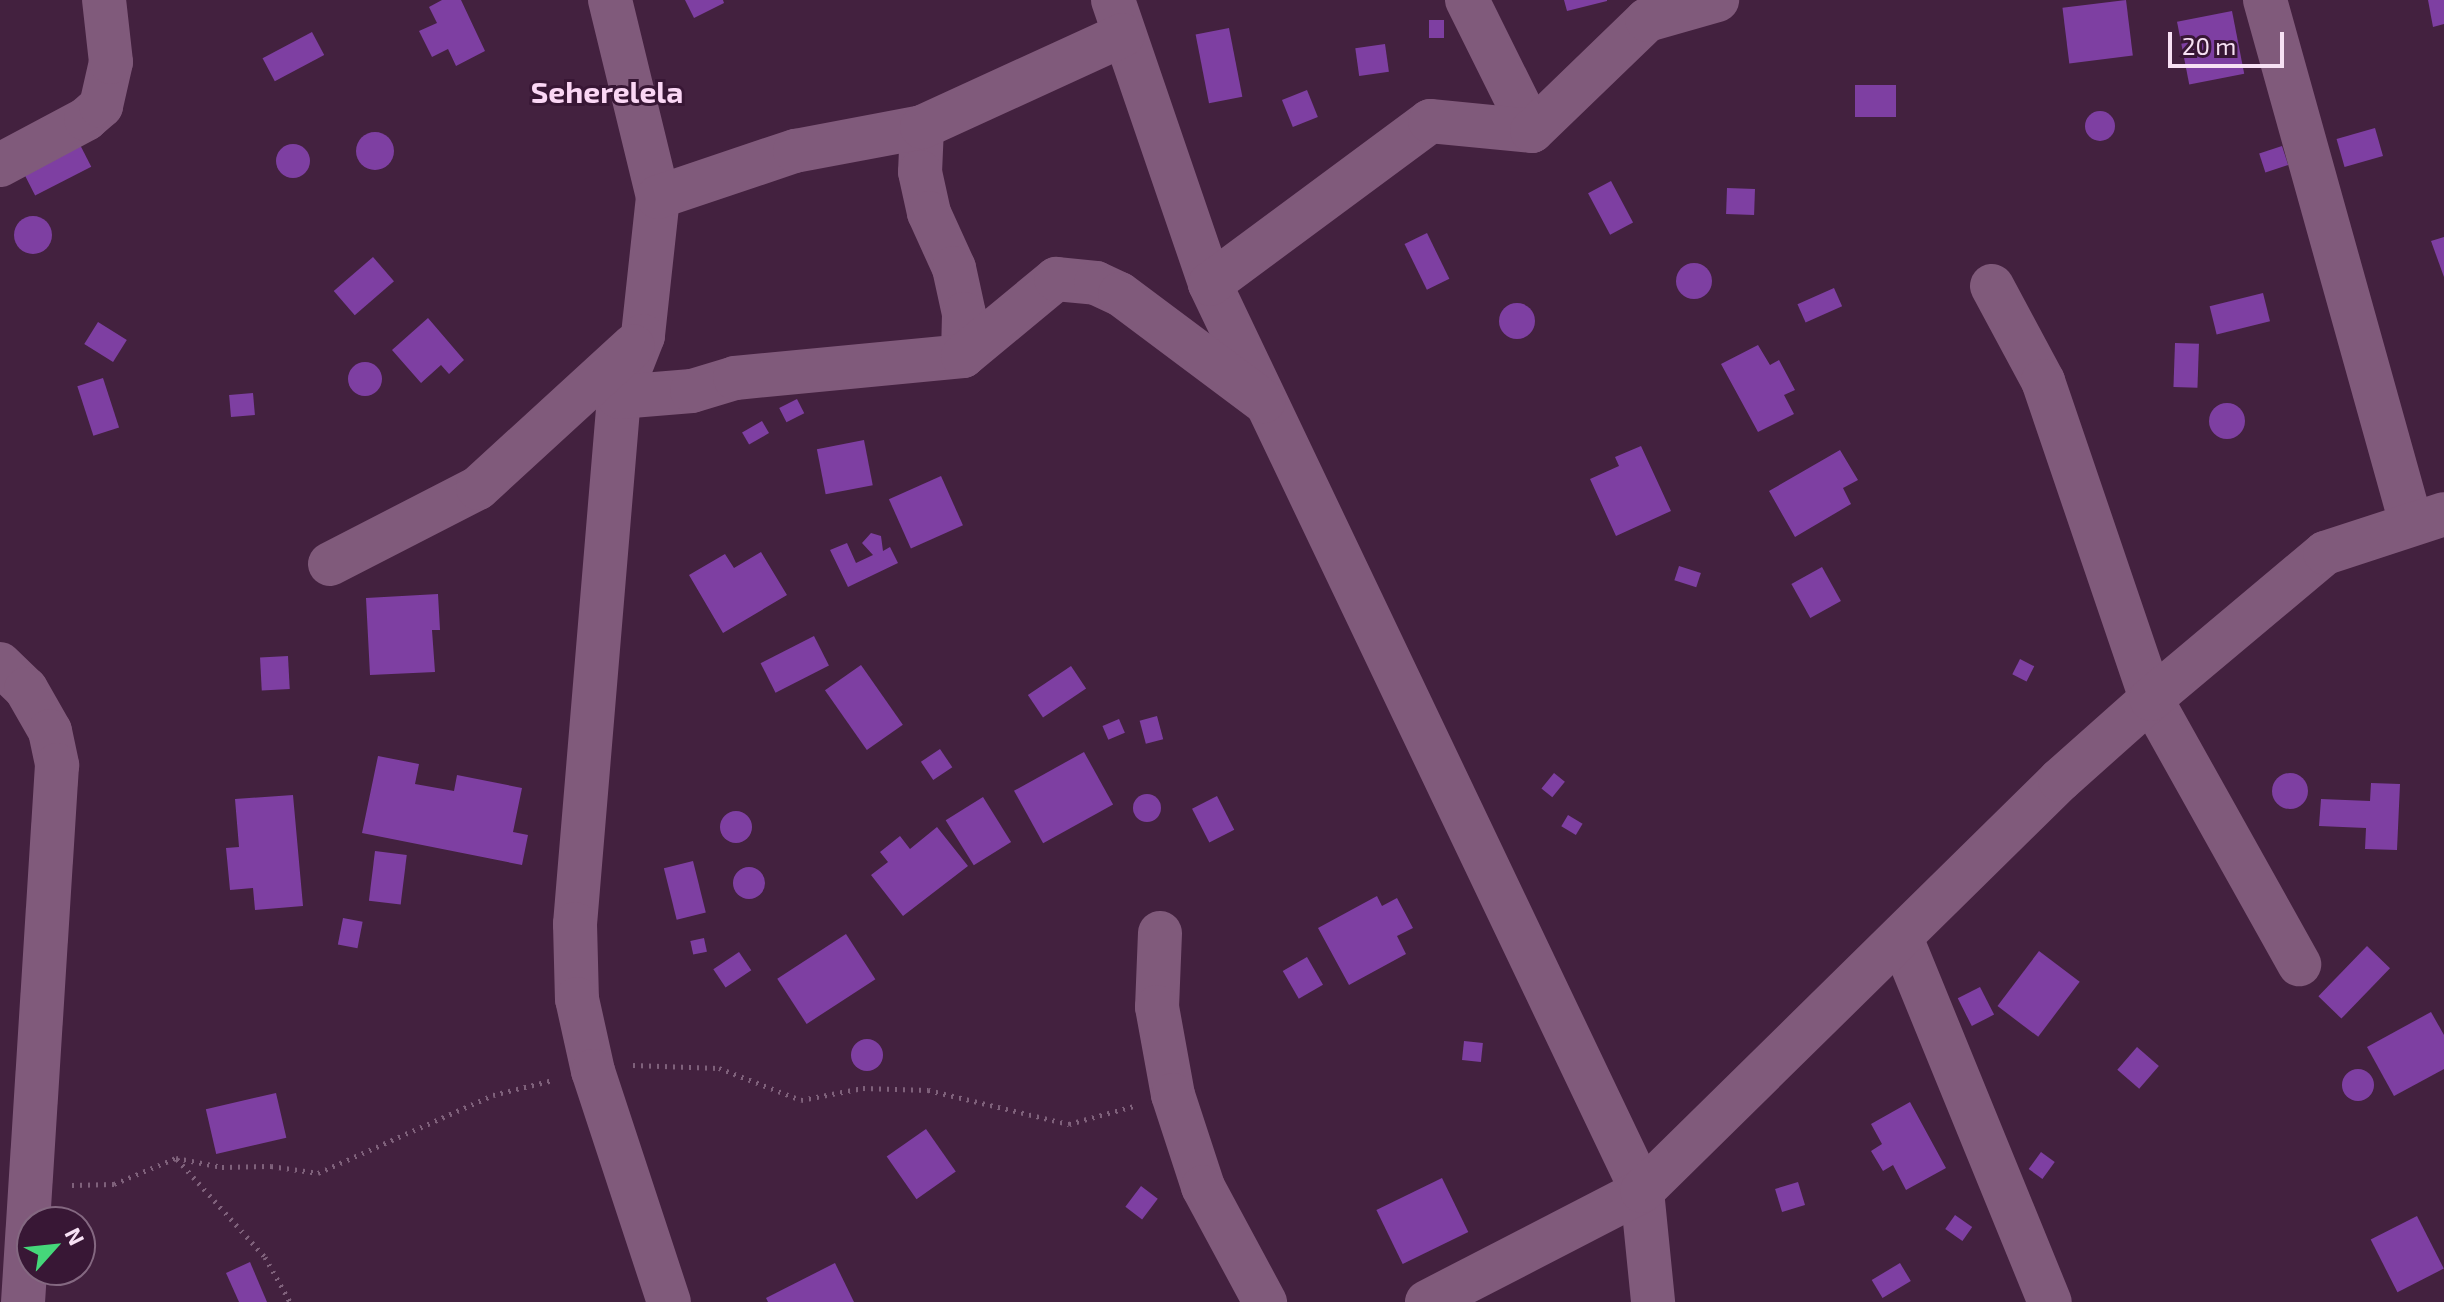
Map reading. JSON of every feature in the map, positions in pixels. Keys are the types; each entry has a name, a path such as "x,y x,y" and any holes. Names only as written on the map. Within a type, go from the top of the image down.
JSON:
{"street":[{"path":"0,165 86,119 101,106 111,62 104,0"},
{"path":"610,0 658,197 643,336 619,397 575,924 577,999 593,1071 669,1302"},
{"path":"1467,0 1532,131"},
{"path":"1210,284 1430,121 1532,131 1647,20 1717,0"},
{"path":"1427,1302 1642,1191 1902,940 2060,780 2151,699 2325,553 2427,518 2265,0"},
{"path":"658,197 795,151 922,127 1118,18 1210,284 1642,1191 1653,1302"},
{"path":"922,127 920,172 929,213 954,268 964,314 963,356"},
{"path":"619,397 692,391 735,378 963,356 1056,279 1081,280 1120,294 1268,405"},
{"path":"1992,286 2043,381 2151,699 2299,964"},
{"path":"330,564 478,488 643,336"},
{"path":"0,664 26,689 50,731 57,765 23,1302"},
{"path":"1160,933 1157,1007 1173,1095 1203,1187 1265,1302"},
{"path":"1902,940 2050,1302"}],"path":[{"path":"176,1158 265,1257 290,1302"}],"building":[{"path":"442,0 461,0 485,51 456,66 448,49 432,57 419,31 437,23 429,7"},
{"path":"685,0 723,0 724,3 694,18"},
{"path":"1564,0 1607,0 1607,1 1567,11"},
{"path":"2126,0 2133,56 2069,63 2062,8"},
{"path":"2428,0 2444,0 2444,24 2433,27"},
{"path":"2232,11 2244,74 2189,85 2177,22"},
{"path":"1429,20 1444,20 1444,38 1429,38"},
{"path":"1229,28 1242,97 1209,103 1196,34"},
{"path":"312,32 324,55 275,81 263,58"},
{"path":"1385,44 1389,72 1359,76 1355,48"},
{"path":"1855,85 1896,85 1896,117 1855,117"},
{"path":"1307,90 1318,117 1293,127 1282,100"},
{"path":"2100,111 2111,115 2115,126 2111,137 2100,141 2089,137 2085,126 2089,115"},
{"path":"2375,128 2383,156 2345,167 2337,139"},
{"path":"375,132 389,137 394,151 389,165 375,170 361,165 356,151 361,137"},
{"path":"74,133 91,167 35,195 18,162"},
{"path":"293,144 305,149 310,161 305,173 293,178 281,173 276,161 281,149"},
{"path":"2282,146 2288,165 2265,172 2259,153"},
{"path":"1611,181 1633,222 1610,235 1588,193"},
{"path":"1727,188 1755,189 1754,215 1726,214"},
{"path":"33,216 47,221 52,235 47,249 33,254 19,249 14,235 19,221"},
{"path":"1427,233 1449,279 1427,290 1405,244"},
{"path":"2444,237 2444,277 2431,241"},
{"path":"373,257 394,281 355,315 334,291"},
{"path":"1694,263 1707,268 1712,281 1707,294 1694,299 1681,294 1676,281 1681,268"},
{"path":"1834,288 1842,306 1806,323 1797,304"},
{"path":"2263,293 2270,321 2217,334 2210,306"},
{"path":"1517,303 1530,308 1535,321 1530,334 1517,339 1504,334 1499,321 1504,308"},
{"path":"428,318 464,360 449,374 441,365 421,383 392,350"},
{"path":"98,322 127,340 113,362 84,344"},
{"path":"2175,343 2199,344 2197,388 2173,387"},
{"path":"1758,345 1770,365 1779,360 1795,390 1784,395 1794,414 1758,432 1721,364"},
{"path":"365,362 377,367 382,379 377,391 365,396 353,391 348,379 353,367"},
{"path":"103,378 119,427 93,436 77,386"},
{"path":"253,393 255,415 231,417 229,395"},
{"path":"797,399 804,413 786,422 779,408"},
{"path":"2227,403 2240,408 2245,421 2240,434 2227,439 2214,434 2209,421 2214,408"},
{"path":"762,421 769,433 749,445 742,433"},
{"path":"864,440 873,485 826,494 817,449"},
{"path":"1641,446 1671,511 1616,536 1590,479 1619,466 1615,457"},
{"path":"1840,450 1858,480 1843,488 1851,504 1795,537 1769,491"},
{"path":"941,476 963,525 911,549 889,499"},
{"path":"871,533 881,536 883,551 890,547 898,563 848,587 830,550 847,543 856,563 873,555 862,543"},
{"path":"761,552 787,595 723,633 689,575 725,554 734,568"},
{"path":"1679,566 1701,573 1696,587 1674,580"},
{"path":"1822,567 1841,601 1810,618 1791,584"},
{"path":"438,594 440,630 432,630 435,672 370,675 366,598"},
{"path":"814,636 829,665 776,693 761,663"},
{"path":"288,656 290,689 262,690 260,657"},
{"path":"2020,659 2034,666 2027,681 2012,674"},
{"path":"861,665 903,725 867,750 825,690"},
{"path":"1071,666 1086,688 1043,717 1028,695"},
{"path":"1157,716 1163,739 1146,744 1140,721"},
{"path":"1119,719 1125,733 1108,740 1102,726"},
{"path":"940,749 952,767 933,780 921,762"},
{"path":"1084,752 1113,804 1043,843 1014,791"},
{"path":"378,756 419,764 415,784 454,791 457,775 522,788 513,832 528,835 522,865 362,833"},
{"path":"1554,773 1565,782 1552,797 1541,789"},
{"path":"2290,773 2303,778 2308,791 2303,804 2290,809 2277,804 2272,791 2277,778"},
{"path":"2371,783 2400,784 2397,850 2365,849 2366,828 2319,826 2321,799 2370,801"},
{"path":"1147,794 1157,798 1161,808 1157,818 1147,822 1137,818 1133,808 1137,798"},
{"path":"293,795 303,906 255,910 253,888 230,890 226,848 239,847 235,799"},
{"path":"1217,796 1234,830 1209,843 1192,809"},
{"path":"983,797 1011,842 974,865 946,820"},
{"path":"736,811 747,816 752,827 747,838 736,843 725,838 720,827 725,816"},
{"path":"1568,815 1583,824 1576,835 1561,826"},
{"path":"937,827 968,866 903,916 871,875 888,862 880,852 900,836 910,849"},
{"path":"375,851 407,855 401,905 369,901"},
{"path":"693,861 706,912 677,920 664,868"},
{"path":"749,867 760,872 765,883 760,894 749,899 738,894 733,883 738,872"},
{"path":"1377,896 1382,906 1397,898 1413,928 1397,936 1406,954 1349,985 1318,928"},
{"path":"343,918 363,922 357,948 338,945"},
{"path":"846,934 875,979 807,1024 777,979"},
{"path":"704,938 707,952 693,955 690,941"},
{"path":"2367,946 2390,968 2341,1019 2318,996"},
{"path":"2039,951 2080,982 2038,1037 1997,1006"},
{"path":"739,952 751,970 726,988 713,969"},
{"path":"1307,957 1323,985 1299,999 1283,971"},
{"path":"1980,987 1994,1015 1972,1026 1958,998"},
{"path":"2431,1012 2444,1035 2444,1069 2394,1096 2367,1047"},
{"path":"867,1039 878,1044 883,1055 878,1066 867,1071 856,1066 851,1055 856,1044"},
{"path":"1464,1041 1483,1043 1481,1062 1462,1060"},
{"path":"2137,1047 2159,1066 2139,1089 2117,1070"},
{"path":"2358,1069 2369,1074 2374,1085 2369,1096 2358,1101 2347,1096 2342,1085 2347,1074"},
{"path":"276,1093 286,1138 216,1154 206,1109"},
{"path":"1910,1102 1946,1168 1906,1190 1893,1165 1883,1171 1871,1151 1882,1144 1871,1124"},
{"path":"926,1129 956,1172 917,1199 887,1157"},
{"path":"2041,1152 2055,1162 2042,1179 2029,1169"},
{"path":"1442,1178 1468,1232 1403,1264 1376,1210"},
{"path":"1798,1182 1805,1205 1782,1212 1775,1189"},
{"path":"1141,1186 1158,1199 1142,1219 1125,1207"},
{"path":"1955,1215 1972,1227 1962,1241 1945,1229"},
{"path":"2417,1216 2444,1269 2397,1292 2371,1240"},
{"path":"250,1262 267,1302 239,1302 226,1273"},
{"path":"835,1263 854,1302 768,1302 766,1298"},
{"path":"1900,1263 1911,1281 1883,1298 1872,1280"}],"district":[{"name":"Seherelela","path":"607,91"}]}
